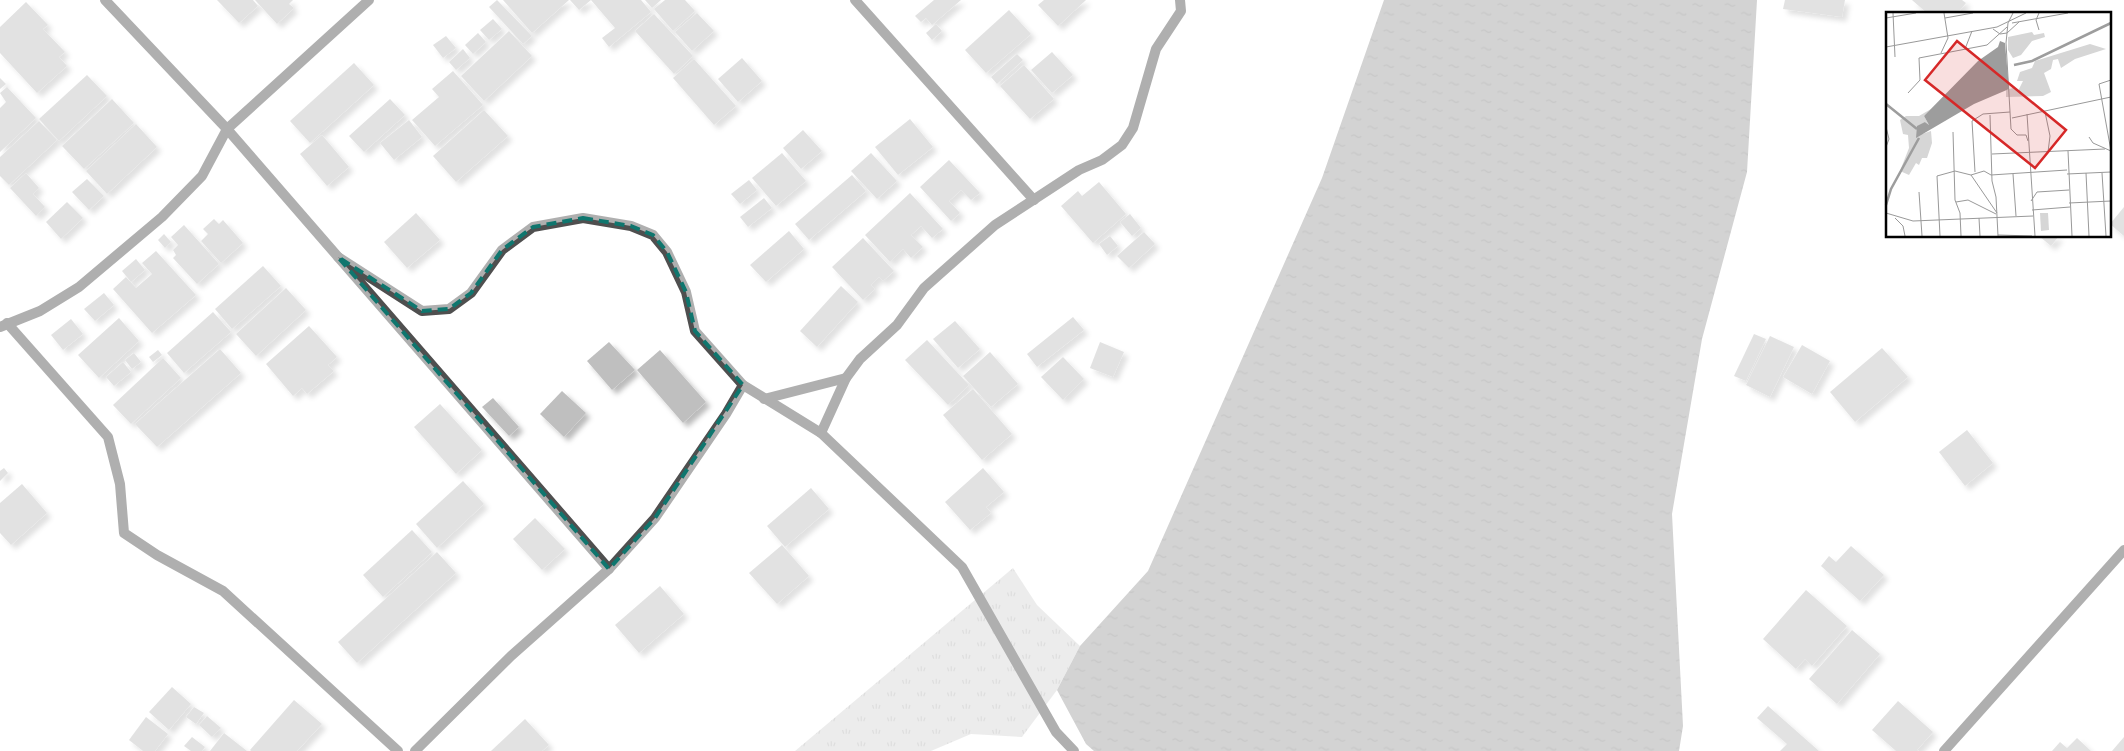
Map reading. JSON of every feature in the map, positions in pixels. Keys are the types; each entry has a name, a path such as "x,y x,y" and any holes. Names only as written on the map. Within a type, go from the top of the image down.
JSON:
{"street":[{"path":"105,0 227,130 609,569"},
{"path":"369,0 227,130 202,176 162,217 79,287 40,311 3,325 108,437 120,484 124,533 157,555 223,591 398,751"},
{"path":"855,0 1034,200"},
{"path":"821,434 846,378 860,360 896,325 924,288 995,225 1079,170 1102,160 1122,145 1133,128 1156,49 1181,11 1180,0"},
{"path":"338,257 422,310 449,309 471,292 502,250 533,227 583,218 631,226 653,235 667,252 686,292 695,331 743,385 764,400 821,434 962,567 1056,732 1074,751"},
{"path":"764,400 846,378"},
{"path":"415,751 511,656 609,569 655,518 726,414 743,385"},
{"path":"1944,751 1954,746 2124,550"}],"highlighted area":[{"path":"583,218 631,226 653,235 667,252 686,292 695,331 743,385 655,518 609,569 338,257 422,311 449,309 471,293 502,250 533,227"}],"green space":[{"path":"1013,568 1037,605 1080,646 1057,690 1022,737 971,734 931,751 795,751"}],"water":[{"path":"1384,0 1757,0 1747,172 1702,339 1672,514 1683,726 1679,751 1094,751 1086,744 1057,690 1080,646 1148,571 1322,178"}],"building":[{"path":"217,0 253,0 258,6 239,23"},
{"path":"255,0 293,0 289,4 294,8 277,24"},
{"path":"497,0 532,36 523,44 489,7"},
{"path":"503,0 569,0 532,33"},
{"path":"570,0 591,0 579,10"},
{"path":"591,0 641,0 651,12 609,47 602,38 615,28"},
{"path":"645,0 661,0 652,8"},
{"path":"665,0 685,0 695,11 673,31 654,9"},
{"path":"934,0 961,0 932,25 926,18 921,22 915,16"},
{"path":"1044,0 1086,0 1058,26 1038,5"},
{"path":"1785,0 1845,0 1842,17 1783,9"},
{"path":"1912,0 1962,0 1966,3 1959,12 1926,12"},
{"path":"26,2 48,25 43,29 65,52 59,57 67,66 37,93 0,53 0,27"},
{"path":"1009,10 1031,34 986,73 965,50"},
{"path":"697,13 714,31 692,51 675,32"},
{"path":"654,14 693,56 674,74 635,31"},
{"path":"493,19 502,29 489,40 480,30"},
{"path":"936,24 942,31 932,40 926,33"},
{"path":"509,31 532,56 484,101 461,76"},
{"path":"478,33 486,42 473,54 465,45"},
{"path":"446,36 456,48 443,58 433,45"},
{"path":"463,49 470,58 456,70 449,62"},
{"path":"1052,52 1073,75 1052,93 1031,70"},
{"path":"1017,54 1023,60 997,84 991,77"},
{"path":"742,58 762,81 738,102 718,79"},
{"path":"694,59 736,106 714,125 673,78"},
{"path":"354,63 374,85 310,143 290,121"},
{"path":"1024,65 1054,99 1030,119 1000,86"},
{"path":"453,71 483,105 435,146 412,120 439,97 432,89"},
{"path":"87,75 107,96 59,141 39,119"},
{"path":"0,78 6,84 0,89"},
{"path":"7,87 36,118 0,152 0,108 6,102 0,93"},
{"path":"112,99 134,123 84,169 62,146"},
{"path":"390,99 405,115 364,152 349,136"},
{"path":"484,110 508,136 456,182 433,156"},
{"path":"910,119 933,147 898,175 875,147"},
{"path":"409,120 422,137 394,160 380,143"},
{"path":"39,121 57,140 9,185 0,176 0,157"},
{"path":"136,124 157,147 107,194 86,171"},
{"path":"803,130 822,151 801,169 783,148"},
{"path":"322,135 349,167 327,186 300,154"},
{"path":"782,153 806,181 776,206 752,178"},
{"path":"871,153 897,181 877,199 851,171"},
{"path":"949,160 980,193 971,200 961,190 949,201 960,213 951,221 920,187"},
{"path":"26,173 39,188 33,194 45,207 36,216 10,188"},
{"path":"852,175 866,191 809,240 795,224"},
{"path":"87,179 104,196 89,210 72,192"},
{"path":"749,180 757,190 740,204 731,194"},
{"path":"1099,182 1126,214 1093,243 1061,206 1078,191 1082,196"},
{"path":"910,193 943,229 932,238 921,226 911,235 923,247 911,258 903,249 890,262 865,235"},
{"path":"764,198 772,208 748,227 740,217"},
{"path":"67,202 83,218 61,239 46,222"},
{"path":"2124,207 2124,236 2112,226 2112,222"},
{"path":"416,213 440,240 407,268 384,242"},
{"path":"1130,214 1141,228 1132,236 1120,222"},
{"path":"214,219 219,224 223,220 243,243 221,263 201,241 208,234 203,229"},
{"path":"184,225 219,264 197,284 173,258 176,255 173,250 178,245 171,237"},
{"path":"789,231 804,249 766,282 750,265"},
{"path":"1144,232 1155,244 1129,268 1117,256"},
{"path":"164,234 171,242 165,248 158,240"},
{"path":"1110,236 1118,246 1107,255 1099,244"},
{"path":"863,238 894,271 883,281 879,277 871,285 875,289 863,300 832,267"},
{"path":"2041,238 2057,238 2051,246"},
{"path":"156,251 196,295 152,333 113,289 126,277 136,288 152,274 142,263"},
{"path":"136,259 145,270 131,282 122,271"},
{"path":"263,266 281,286 232,329 215,309"},
{"path":"841,286 858,302 817,347 800,331"},
{"path":"286,288 306,310 256,356 236,334"},
{"path":"104,293 114,305 95,321 84,309"},
{"path":"213,312 231,332 184,373 167,353"},
{"path":"1073,317 1084,330 1037,367 1027,354"},
{"path":"119,318 139,341 99,378 78,355"},
{"path":"71,319 83,334 63,350 51,335"},
{"path":"955,321 980,349 958,368 933,339"},
{"path":"309,326 337,357 328,365 334,371 307,394 302,388 293,396 266,364"},
{"path":"1754,334 1766,339 1746,381 1734,376"},
{"path":"1770,336 1794,347 1770,397 1746,385"},
{"path":"927,340 969,385 948,405 905,360"},
{"path":"609,342 635,370 612,390 587,361"},
{"path":"1100,342 1124,352 1113,377 1090,368"},
{"path":"1802,345 1830,361 1812,394 1783,377"},
{"path":"1882,348 1908,377 1855,422 1830,392"},
{"path":"220,349 241,373 157,447 135,424"},
{"path":"158,350 162,355 153,362 149,357"},
{"path":"660,350 706,402 683,423 637,370"},
{"path":"990,352 1018,384 991,407 963,376"},
{"path":"134,353 141,362 132,369 125,360"},
{"path":"1063,357 1084,379 1063,400 1041,377"},
{"path":"163,358 181,378 131,424 113,405"},
{"path":"123,362 131,372 114,386 106,377"},
{"path":"973,389 1012,434 982,460 943,415"},
{"path":"562,391 586,413 564,437 540,414"},
{"path":"493,398 519,427 509,436 482,407"},
{"path":"440,404 482,450 456,474 414,427"},
{"path":"1967,430 1993,463 1965,486 1939,452"},
{"path":"4,468 8,473 0,481 0,471"},
{"path":"983,468 1004,492 986,507 991,513 970,530 945,502"},
{"path":"463,481 484,504 437,548 416,524"},
{"path":"22,484 47,513 11,545 0,533 0,503"},
{"path":"811,488 829,509 785,547 767,526"},
{"path":"535,518 565,549 542,570 513,539"},
{"path":"412,530 432,552 383,597 363,575"},
{"path":"782,545 809,576 777,604 749,573"},
{"path":"1851,546 1884,575 1860,601 1821,566 1829,556 1836,562"},
{"path":"437,552 456,573 357,663 338,642"},
{"path":"660,586 684,614 639,653 615,625"},
{"path":"1806,590 1847,626 1812,666 1805,659 1796,669 1763,639"},
{"path":"1852,630 1880,654 1837,704 1809,679"},
{"path":"172,687 191,704 169,730 149,712"},
{"path":"294,700 322,724 297,751 251,751 250,750"},
{"path":"1898,701 1933,732 1917,750 1919,751 1896,751 1872,730"},
{"path":"1768,706 1819,751 1780,751 1787,744 1757,718"},
{"path":"194,707 204,713 196,724 186,717"},
{"path":"207,716 221,728 212,737 199,725"},
{"path":"146,717 168,734 155,751 143,751 129,740"},
{"path":"525,719 549,745 542,751 491,751"},
{"path":"224,733 247,751 210,751"},
{"path":"192,737 205,747 202,751 191,751 184,746"},
{"path":"2124,737 2124,751 2112,751"},
{"path":"2077,738 2091,751 2052,751 2060,742 2067,748"}]}
